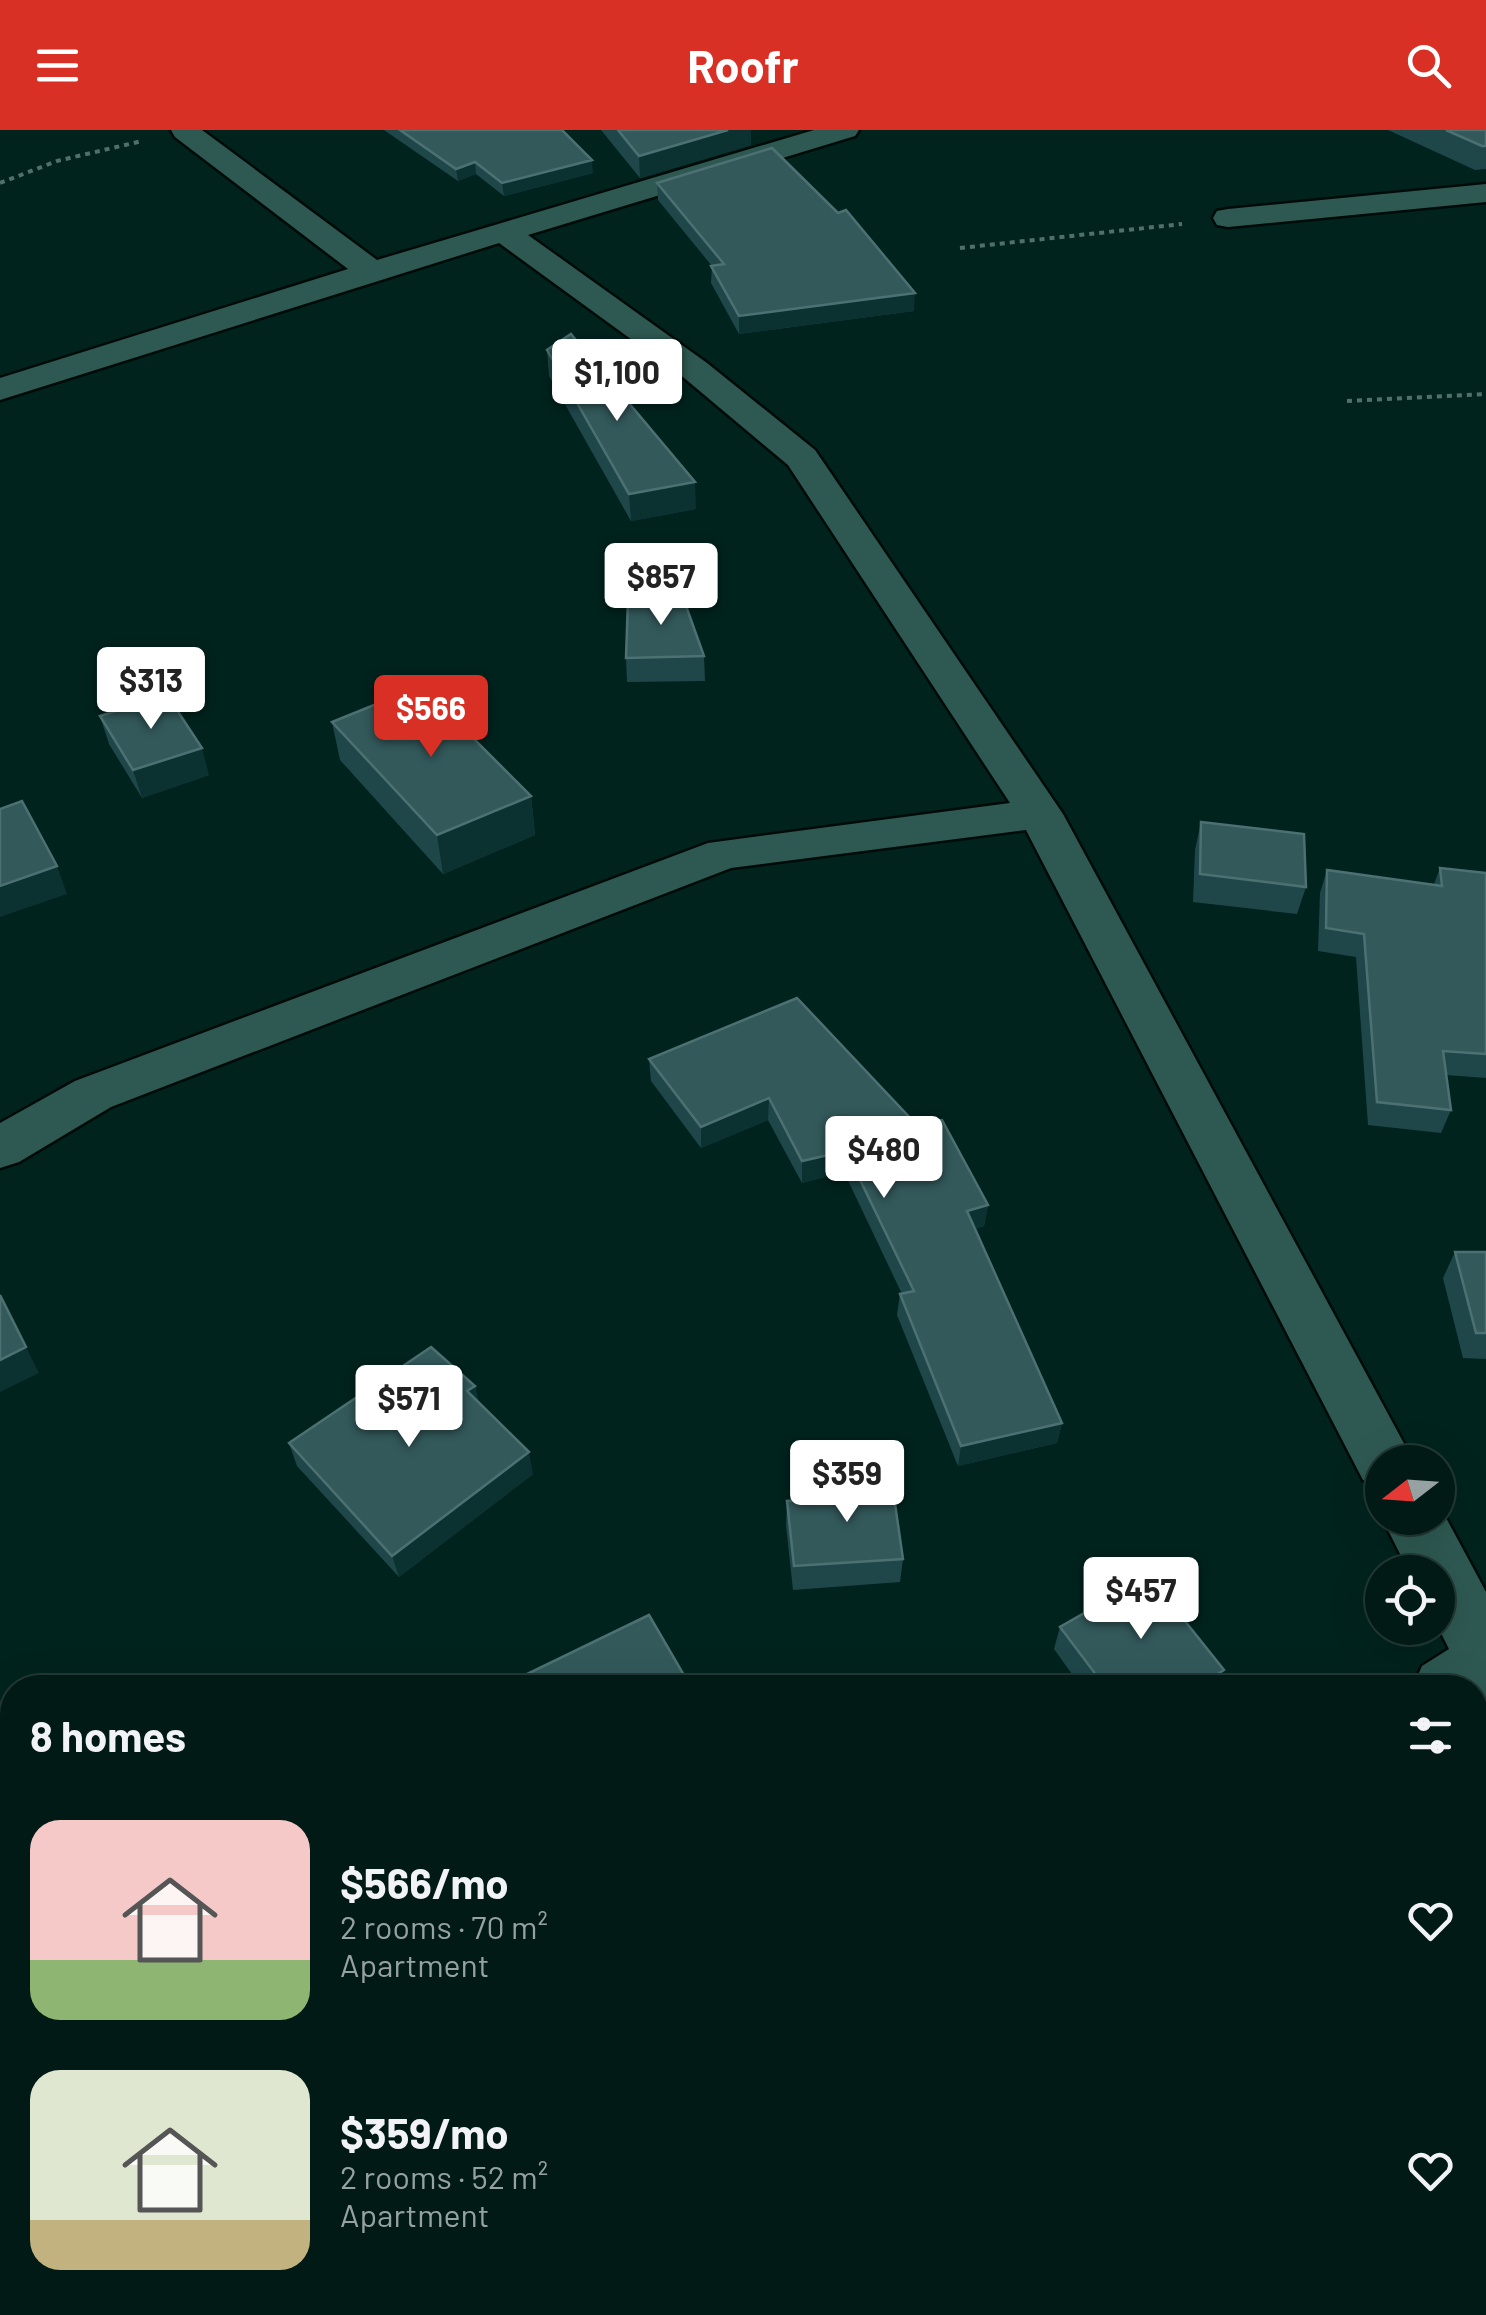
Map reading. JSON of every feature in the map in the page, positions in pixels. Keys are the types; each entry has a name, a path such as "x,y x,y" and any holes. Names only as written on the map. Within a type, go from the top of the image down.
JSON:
{"street":[{"path":"0,389 369,269 505,233 845,130"},
{"path":"185,131 369,269"},
{"path":"1228,218 1486,193"},
{"path":"505,233 695,370 802,458 1040,814 1375,1445"},
{"path":"0,1148 93,1094 724,854 1040,814"},
{"path":"1422,1535 1486,1658 1463,1675"}],"path":[{"path":"0,184 56,162 185,131"},
{"path":"960,248 1228,218"},
{"path":"1347,401 1486,394"}],"building":[{"path":"400,130 562,130 592,160 502,183 475,162 456,169"},
{"path":"618,130 728,130 639,156"},
{"path":"1446,130 1486,130 1486,146 1482,146"},
{"path":"772,148 838,213 846,210 915,293 739,316 711,266 724,264 657,183"},
{"path":"571,334 695,482 629,494 547,350"},
{"path":"681,592 704,656 626,658 628,599"},
{"path":"421,686 531,796 437,835 332,722"},
{"path":"167,695 202,748 133,770 100,716"},
{"path":"22,801 57,866 0,886 0,809"},
{"path":"1201,822 1304,834 1306,887 1200,874"},
{"path":"1440,868 1486,873 1486,1054 1443,1051 1451,1110 1377,1102 1364,934 1326,928 1327,870 1442,886"},
{"path":"797,998 914,1122 942,1120 988,1205 967,1211 1062,1423 961,1446 900,1294 914,1291 846,1151 802,1161 769,1098 701,1127 649,1059"},
{"path":"1455,1252 1486,1252 1486,1333 1476,1333"},
{"path":"0,1295 26,1347 0,1360"},
{"path":"431,1347 475,1386 467,1391 529,1452 392,1556 289,1443"},
{"path":"891,1476 903,1559 794,1566 787,1501 839,1498 842,1479"},
{"path":"1149,1576 1224,1670 1216,1675 1096,1675 1060,1627"},
{"path":"649,1615 684,1675 525,1675"}]}
